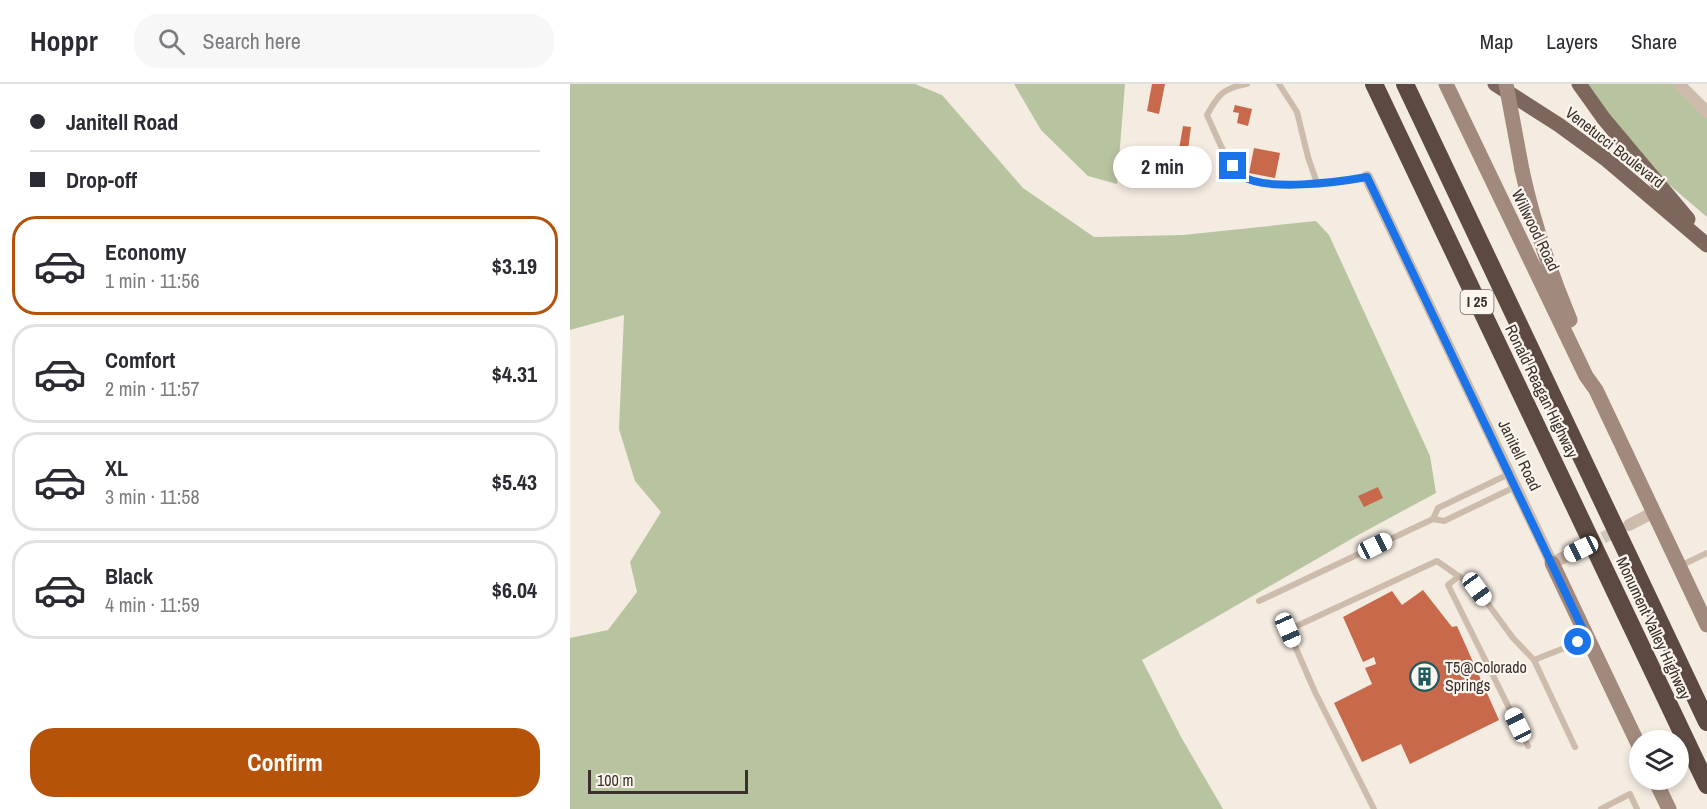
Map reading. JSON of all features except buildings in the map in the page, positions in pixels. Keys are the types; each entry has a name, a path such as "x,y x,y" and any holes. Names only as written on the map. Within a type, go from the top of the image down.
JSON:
{"highway":[{"name":"Ronald Reagan Highway","path":"1374,84 1582,520"},
{"name":"Ronald Reagan Highway","path":"1405,84 1588,469"},
{"name":"Monument Valley Highway","path":"1588,469 1707,722"},
{"name":"Monument Valley Highway","path":"1582,520 1707,785"}],"main road":[{"name":"Venetucci Boulevard","path":"1495,84 1559,125 1607,160 1707,244"},
{"name":"Venetucci Boulevard","path":"1579,84 1604,119 1707,244"}],"street":[{"name":"Willwood Road","path":"1446,84 1581,365 1596,390 1707,625"},
{"name":"Willwood Road","path":"1506,84 1528,199 1558,292 1592,372 1596,390"},
{"path":"1679,84 1707,112"},
{"name":"Janitell Road","path":"1367,177 1631,730"},
{"path":"1629,525 1654,512"},
{"path":"1552,563 1581,549"},
{"path":"1660,790 1669,809"}],"lane":[{"path":"1247,84 1231,87 1216,98 1207,115 1233,166 1243,177 1265,183 1335,182 1367,177"},
{"path":"1279,84 1297,112 1317,183"},
{"path":"1433,519 1438,508 1509,474"},
{"path":"1259,602 1433,519 1444,520 1515,487"},
{"path":"1679,567 1707,554"},
{"path":"1374,809 1315,692 1288,630 1437,561 1477,589 1513,638 1534,660 1575,747"},
{"path":"1459,576 1448,585 1528,746"},
{"path":"1534,660 1587,638"},
{"path":"1601,809 1630,794 1637,809"}],"green space":[{"path":"570,84 915,84 942,95 1023,188 1094,237 1183,235 1316,221 1329,235 1430,456 1436,493 1360,534 1142,660 1181,737 1223,809 570,809 570,638 608,630 637,592 630,562 661,512 635,481 619,429 624,315 570,330"},
{"path":"1014,84 1125,84 1117,184 1088,176 1041,130"},
{"path":"1580,84 1679,84 1707,112 1707,217 1638,158"}],"tunnel":[{"path":"1587,546 1622,528"}],"place":[{"name":"T5@Colorado Springs","path":"1424,676"}],"route":[{"path":"1233,166 1243,177 1265,183 1335,182 1367,177 1587,638 1578,642"}]}
